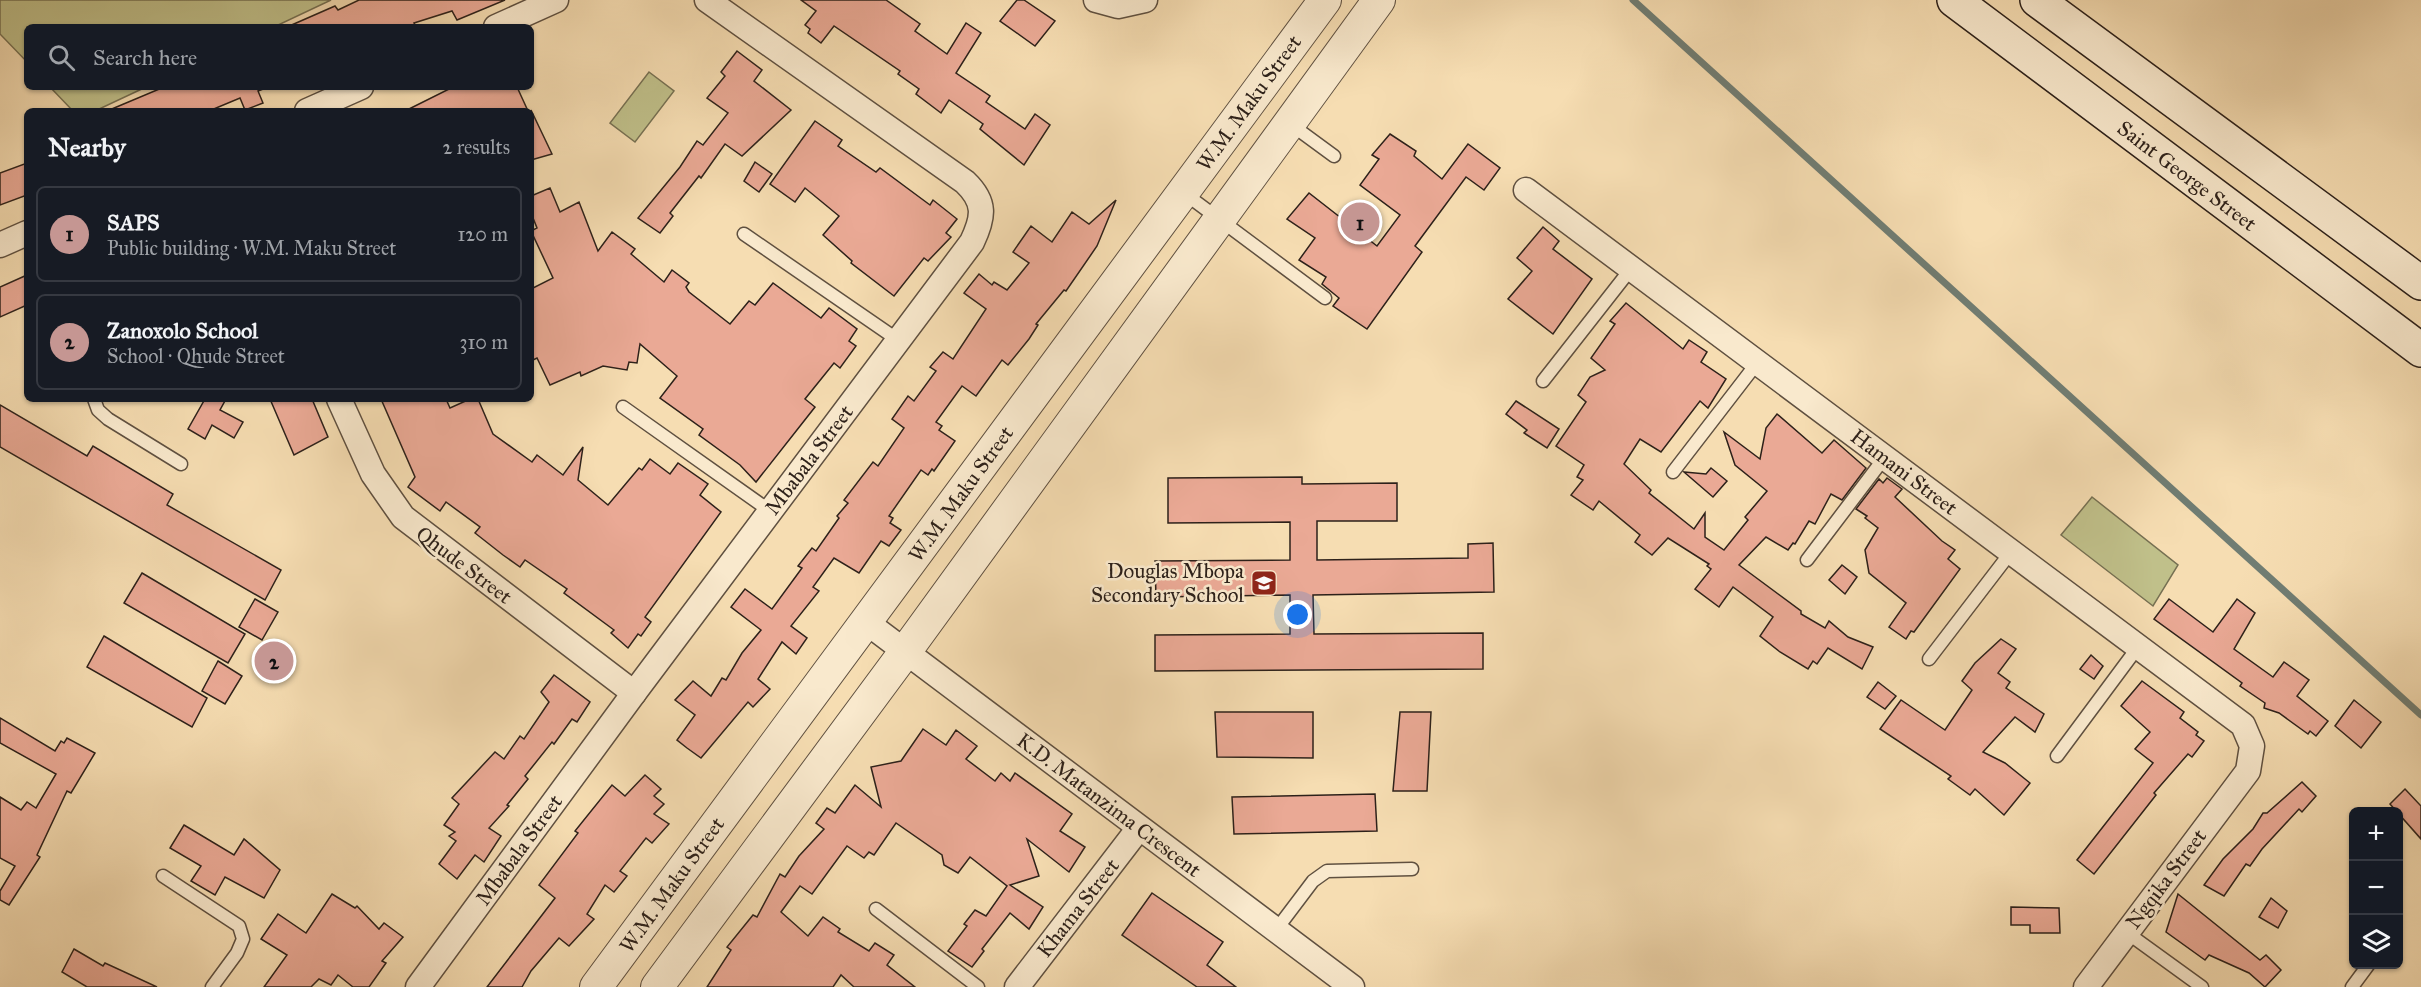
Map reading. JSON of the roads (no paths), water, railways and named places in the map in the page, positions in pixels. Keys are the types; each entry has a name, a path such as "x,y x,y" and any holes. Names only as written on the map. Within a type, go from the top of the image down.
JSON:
{"main road":[{"name":"Saint George Street","path":"1954,0 2421,350"},
{"path":"2037,0 2421,283"}],"street":[{"path":"503,24 556,0"},
{"name":"Mbabala Street","path":"418,987 634,693 972,242 983,216 982,203 965,182 707,0"},
{"path":"1096,0 1118,6 1145,0"},
{"name":"W.M. Maku Street","path":"596,987 1325,0"},
{"path":"657,987 905,652 1379,0"},
{"path":"314,108 354,90"},
{"name":"Hamani Street","path":"1526,190 1630,270 2243,725 2252,746 2248,771"},
{"path":"0,244 24,234"},
{"name":"Qhude Street","path":"340,402 373,474 403,517 634,693"},
{"name":"K.D. Matanzima Crescent","path":"866,622 1352,987"},
{"name":"Ngqika Street","path":"2086,987 2248,771"},
{"name":"Khama Street","path":"1017,987 1139,828"}],"lane":[{"path":"1289,123 1334,156"},
{"path":"1183,192 1325,298"},
{"path":"744,234 898,340"},
{"path":"1543,381 1630,270"},
{"path":"1673,472 1757,363"},
{"path":"95,402 98,410 108,419 181,464"},
{"path":"623,407 770,511"},
{"path":"1807,560 1884,457"},
{"path":"1929,659 2011,552"},
{"path":"2057,756 2138,647"},
{"path":"1276,930 1313,881 1327,871 1412,869"},
{"path":"163,876 239,926 243,939 237,953 212,987"},
{"path":"876,909 978,987"},
{"path":"2126,932 2202,987"},
{"path":"2352,987 2365,969"}],"waterway":[{"path":"1633,0 2421,715"}],"place":[{"name":"SAPS","path":"1360,222"},
{"name":"Douglas Mbopa Secondary School","path":"1264,583"},
{"name":"Zanoxolo School","path":"274,661"}]}
